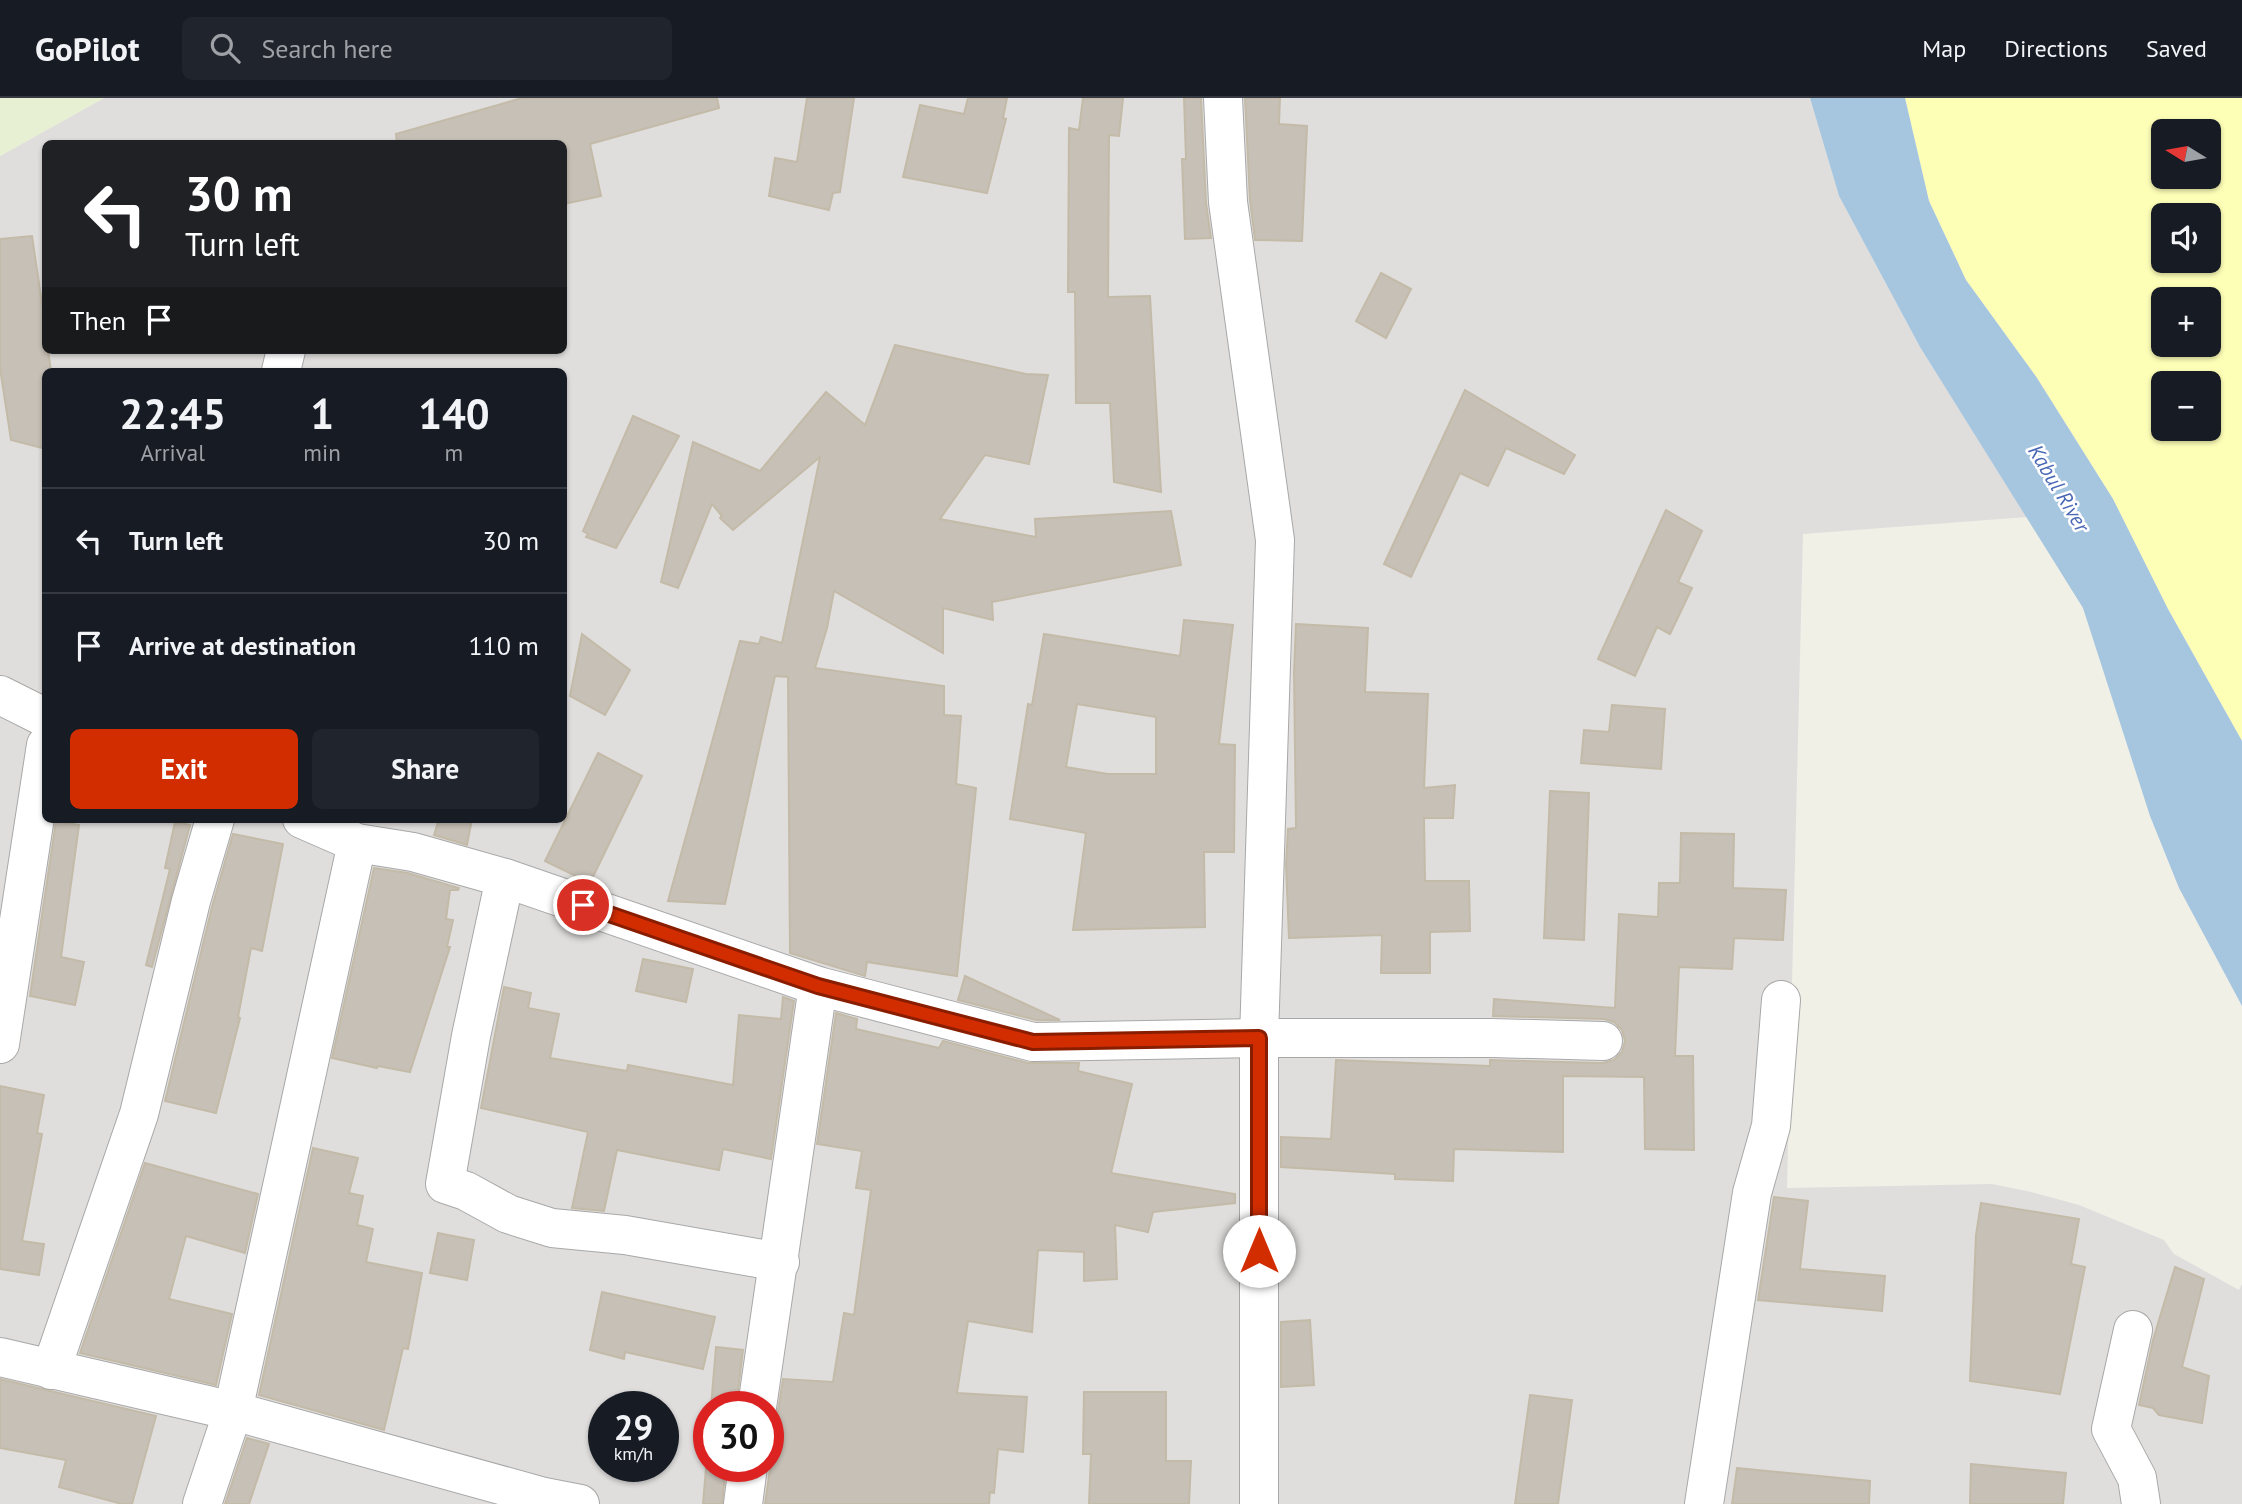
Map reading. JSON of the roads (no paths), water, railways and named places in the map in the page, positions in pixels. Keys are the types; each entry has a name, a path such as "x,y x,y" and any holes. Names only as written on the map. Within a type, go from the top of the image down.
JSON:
{"street":[{"path":"1223,98 1228,202 1275,540 1259,1038 1259,1504"},
{"path":"0,695 42,716"},
{"path":"0,1044 42,772"},
{"path":"51,1370 139,1114 191,901 214,823"},
{"path":"311,823 357,843 413,852 505,878 818,986 1033,1042 1259,1038 1603,1041"},
{"path":"202,1504 233,1411 357,843"},
{"path":"505,878 471,1037 445,1184 466,1191 508,1214 552,1228 625,1235 780,1262"},
{"path":"760,1391 818,986"},
{"path":"1704,1504 1752,1193 1771,1126 1781,1000"},
{"path":"2133,1329 2111,1429 2137,1478 2141,1504"},
{"path":"0,1357 233,1411 544,1497 580,1504"},
{"path":"743,1504 746,1482"}],"water":[{"name":"Kabul River","path":"1810,98 1905,98 1929,201 1966,280 2037,378 2113,499 2168,609 2242,741 2242,1006 2179,888 2150,816 2083,608 1920,347 1839,196"}]}
